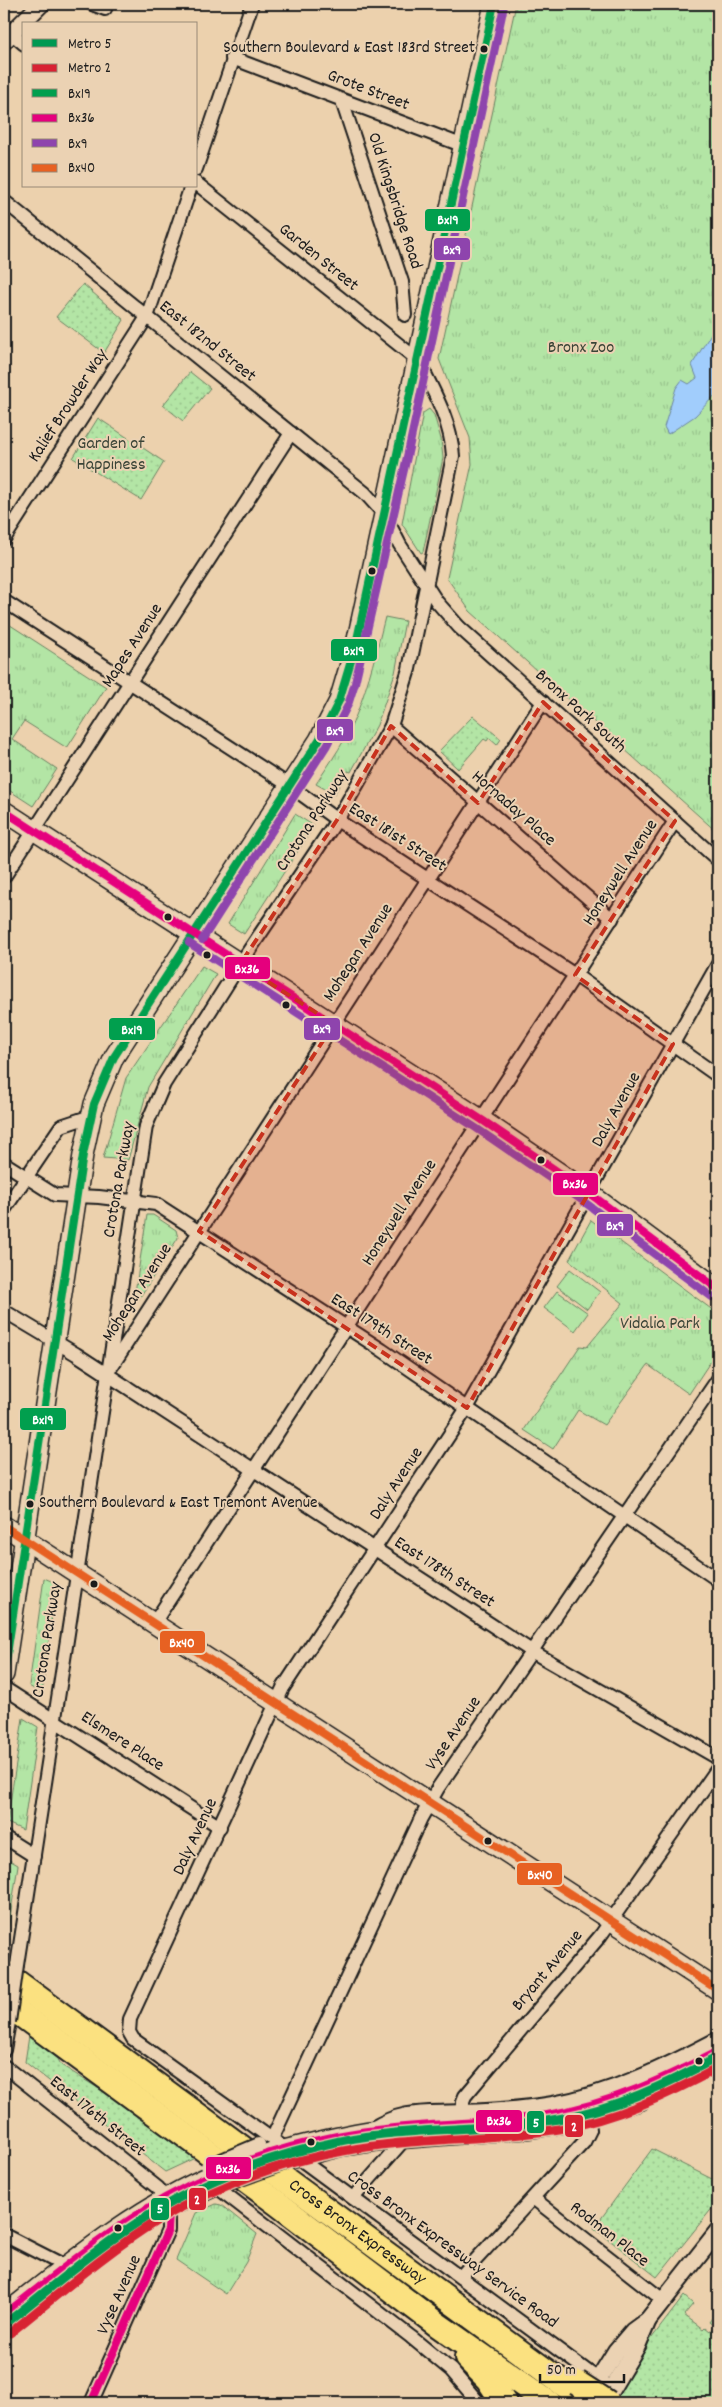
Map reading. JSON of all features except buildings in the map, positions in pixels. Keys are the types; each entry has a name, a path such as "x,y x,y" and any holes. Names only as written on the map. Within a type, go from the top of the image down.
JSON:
{"highway":[{"name":"Cross Bronx Expressway","path":"11,1969 482,2324 584,2392 609,2396"},
{"name":"Cross Bronx Expressway","path":"6,2012 269,2197 438,2325 550,2403"},
{"path":"438,2325 488,2379 504,2403"}],"main road":[{"path":"4,1674 76,1196 91,1116 108,1067 290,786 330,720 346,680 418,360 494,4"},
{"path":"4,811 482,1120 589,1193 718,1289"},
{"path":"4,1526 718,1990"},
{"path":"4,2315 115,2231 218,2177 279,2151 326,2138 367,2131 442,2131 463,2117 530,2118 567,2112 612,2099 657,2082 718,2051"}],"street":[{"path":"22,43 6,34 42,4"},
{"path":"92,4 105,9"},
{"path":"198,163 232,58 252,4"},
{"name":"Grote Street","path":"232,58 464,146"},
{"name":"Old Kingsbridge Road","path":"342,101 402,282 405,314"},
{"name":"Garden Street","path":"198,185 418,360"},
{"name":"Kalief Browder Way","path":"4,539 147,317 190,188"},
{"name":"East 182nd Street","path":"4,201 365,493 384,514"},
{"name":"Crotona Parkway","path":"4,2050 11,1969 34,1856 106,1374 142,1143 149,1114 164,1084 240,964 337,820 391,726 408,669 453,456 452,445 439,401 418,360"},
{"name":"Mapes Avenue","path":"4,877 292,433"},
{"name":"Bronx Park South","path":"384,514 400,545 437,602 459,627 718,860"},
{"name":"East 181st Street","path":"4,600 576,975 718,1076"},
{"name":"Mohegan Avenue","path":"106,1374 542,702"},
{"name":"Hornaday Place","path":"391,726 612,919"},
{"name":"Honeywell Avenue","path":"154,1623 675,821"},
{"name":"Daly Avenue","path":"129,2032 130,2019 283,1688 467,1408 718,964"},
{"path":"4,1210 60,1126 91,1116"},
{"name":"East 179th Street","path":"4,1163 55,1195 133,1200 156,1204 346,1327 718,1580"},
{"name":"East 178th Street","path":"4,1312 106,1374 533,1652 718,1758"},
{"name":"Vyse Avenue","path":"279,2151 430,1803 718,1379"},
{"name":"Elsmere Place","path":"4,1688 220,1827"},
{"name":"Bryant Avenue","path":"463,2117 463,2100 465,2096 612,1921 718,1768"},
{"path":"4,1837 34,1856"},
{"name":"Cross Bronx Expressway Service Road","path":"129,2032 133,2039 279,2151 353,2198 460,2278 584,2392"},
{"path":"367,2131 386,2119 406,2113 463,2117 535,2106 594,2093 642,2076 718,2038"},
{"name":"East 176th Street","path":"4,2066 158,2188 166,2203"},
{"path":"279,2151 342,2149 403,2141 442,2131 538,2130 589,2121 642,2103 652,2094 657,2082"},
{"path":"460,2278 585,2140 590,2130 589,2121"},
{"path":"353,2198 403,2141"},
{"path":"218,2177 451,2370 479,2403"},
{"name":"Rodman Place","path":"533,2198 664,2300"},
{"name":"Vyse Avenue","path":"92,2403 168,2230 170,2221 166,2203"},
{"path":"584,2392 627,2338 648,2320 718,2231"},
{"path":"4,2235 67,2267"},
{"path":"603,2403 609,2396 637,2346 648,2320"}],"highlighted area":[{"path":"543,702 675,821 575,975 673,1044 467,1408 199,1231 334,1024 240,964 337,820 391,726 478,803"}],"green space":[{"name":"Bronx Zoo","path":"516,4 718,4 718,833 470,611 447,578 472,464 470,438 439,359"},
{"path":"83,284 124,320 104,353 56,317"},
{"path":"190,372 210,388 183,421 163,405"},
{"path":"429,409 434,415 441,439 443,458 423,552 421,553 402,524 423,413"},
{"name":"Garden of Happiness","path":"98,418 164,462 141,500 73,458"},
{"path":"385,617 405,621 395,673 377,725 351,772 348,771 334,794 316,784 344,741 353,723 369,677"},
{"path":"4,621 106,687 67,748 24,721 12,739 57,769 33,806 4,787"},
{"path":"473,716 501,739 497,745 489,738 487,741 484,739 458,769 439,751"},
{"path":"295,814 314,826 244,934 228,924"},
{"path":"202,966 216,974 148,1087 128,1160 103,1158 126,1078"},
{"path":"147,1215 153,1215 176,1230 178,1238 138,1300 134,1299"},
{"name":"Vidalia Park","path":"591,1220 718,1314 718,1350 689,1394 648,1365 604,1425 578,1410 553,1449 524,1430 580,1346 587,1347 623,1303 569,1260"},
{"path":"570,1269 600,1292 587,1309 557,1286"},
{"path":"557,1291 588,1313 575,1331 544,1308"},
{"path":"44,1578 56,1583 42,1694 29,1686"},
{"path":"23,1718 38,1727 23,1830 7,1823"},
{"path":"4,1857 18,1865 4,1957"},
{"path":"29,2036 58,2059 61,2065 109,2095 195,2158 165,2172 25,2062"},
{"path":"652,2149 718,2182 718,2201 657,2277 594,2228"},
{"path":"216,2204 221,2205 257,2234 246,2262 226,2294 176,2260 196,2213"},
{"path":"684,2296 693,2304 684,2315 703,2329 705,2327 710,2331 714,2326 709,2322 712,2318 718,2321 718,2401 715,2403 618,2403 614,2401 648,2343"}],"water":[{"path":"718,322 718,392 695,416 668,434 664,427 676,388 682,380 689,384 697,378 692,365"}],"metro line":[{"name":"5","path":"4,2325 131,2226 195,2189 242,2169 290,2153 367,2136 504,2126 579,2115 640,2094 718,2057"},
{"name":"2","path":"10,2333 99,2261 136,2234 199,2198 246,2178 294,2162 343,2151 397,2143 505,2136 580,2125 641,2105 680,2088 718,2068"}],"transit line":[{"name":"Bx19","path":"4,1674 83,1155 94,1104 114,1057 319,740 339,701 356,644 494,4"},
{"name":"Bx9","path":"202,940 327,745 348,705 355,683 409,448 504,6"},
{"name":"Bx36","path":"4,811 482,1120 589,1193 718,1289"},
{"name":"Bx9","path":"189,943 476,1128 583,1201 712,1297"},
{"name":"Bx40","path":"4,1526 718,1990"},
{"name":"Bx36","path":"4,2315 123,2224 185,2187 227,2168 271,2153 337,2136 389,2128 494,2121 570,2111 635,2090 718,2051"},
{"name":"Bx36","path":"91,2403 168,2230 169,2214 164,2199"}],"place":[{"name":"Southern Boulevard & East 183rd Street","path":"484,49"},
{"name":"Southern Boulevard & East Tremont Avenue","path":"30,1504"}]}
